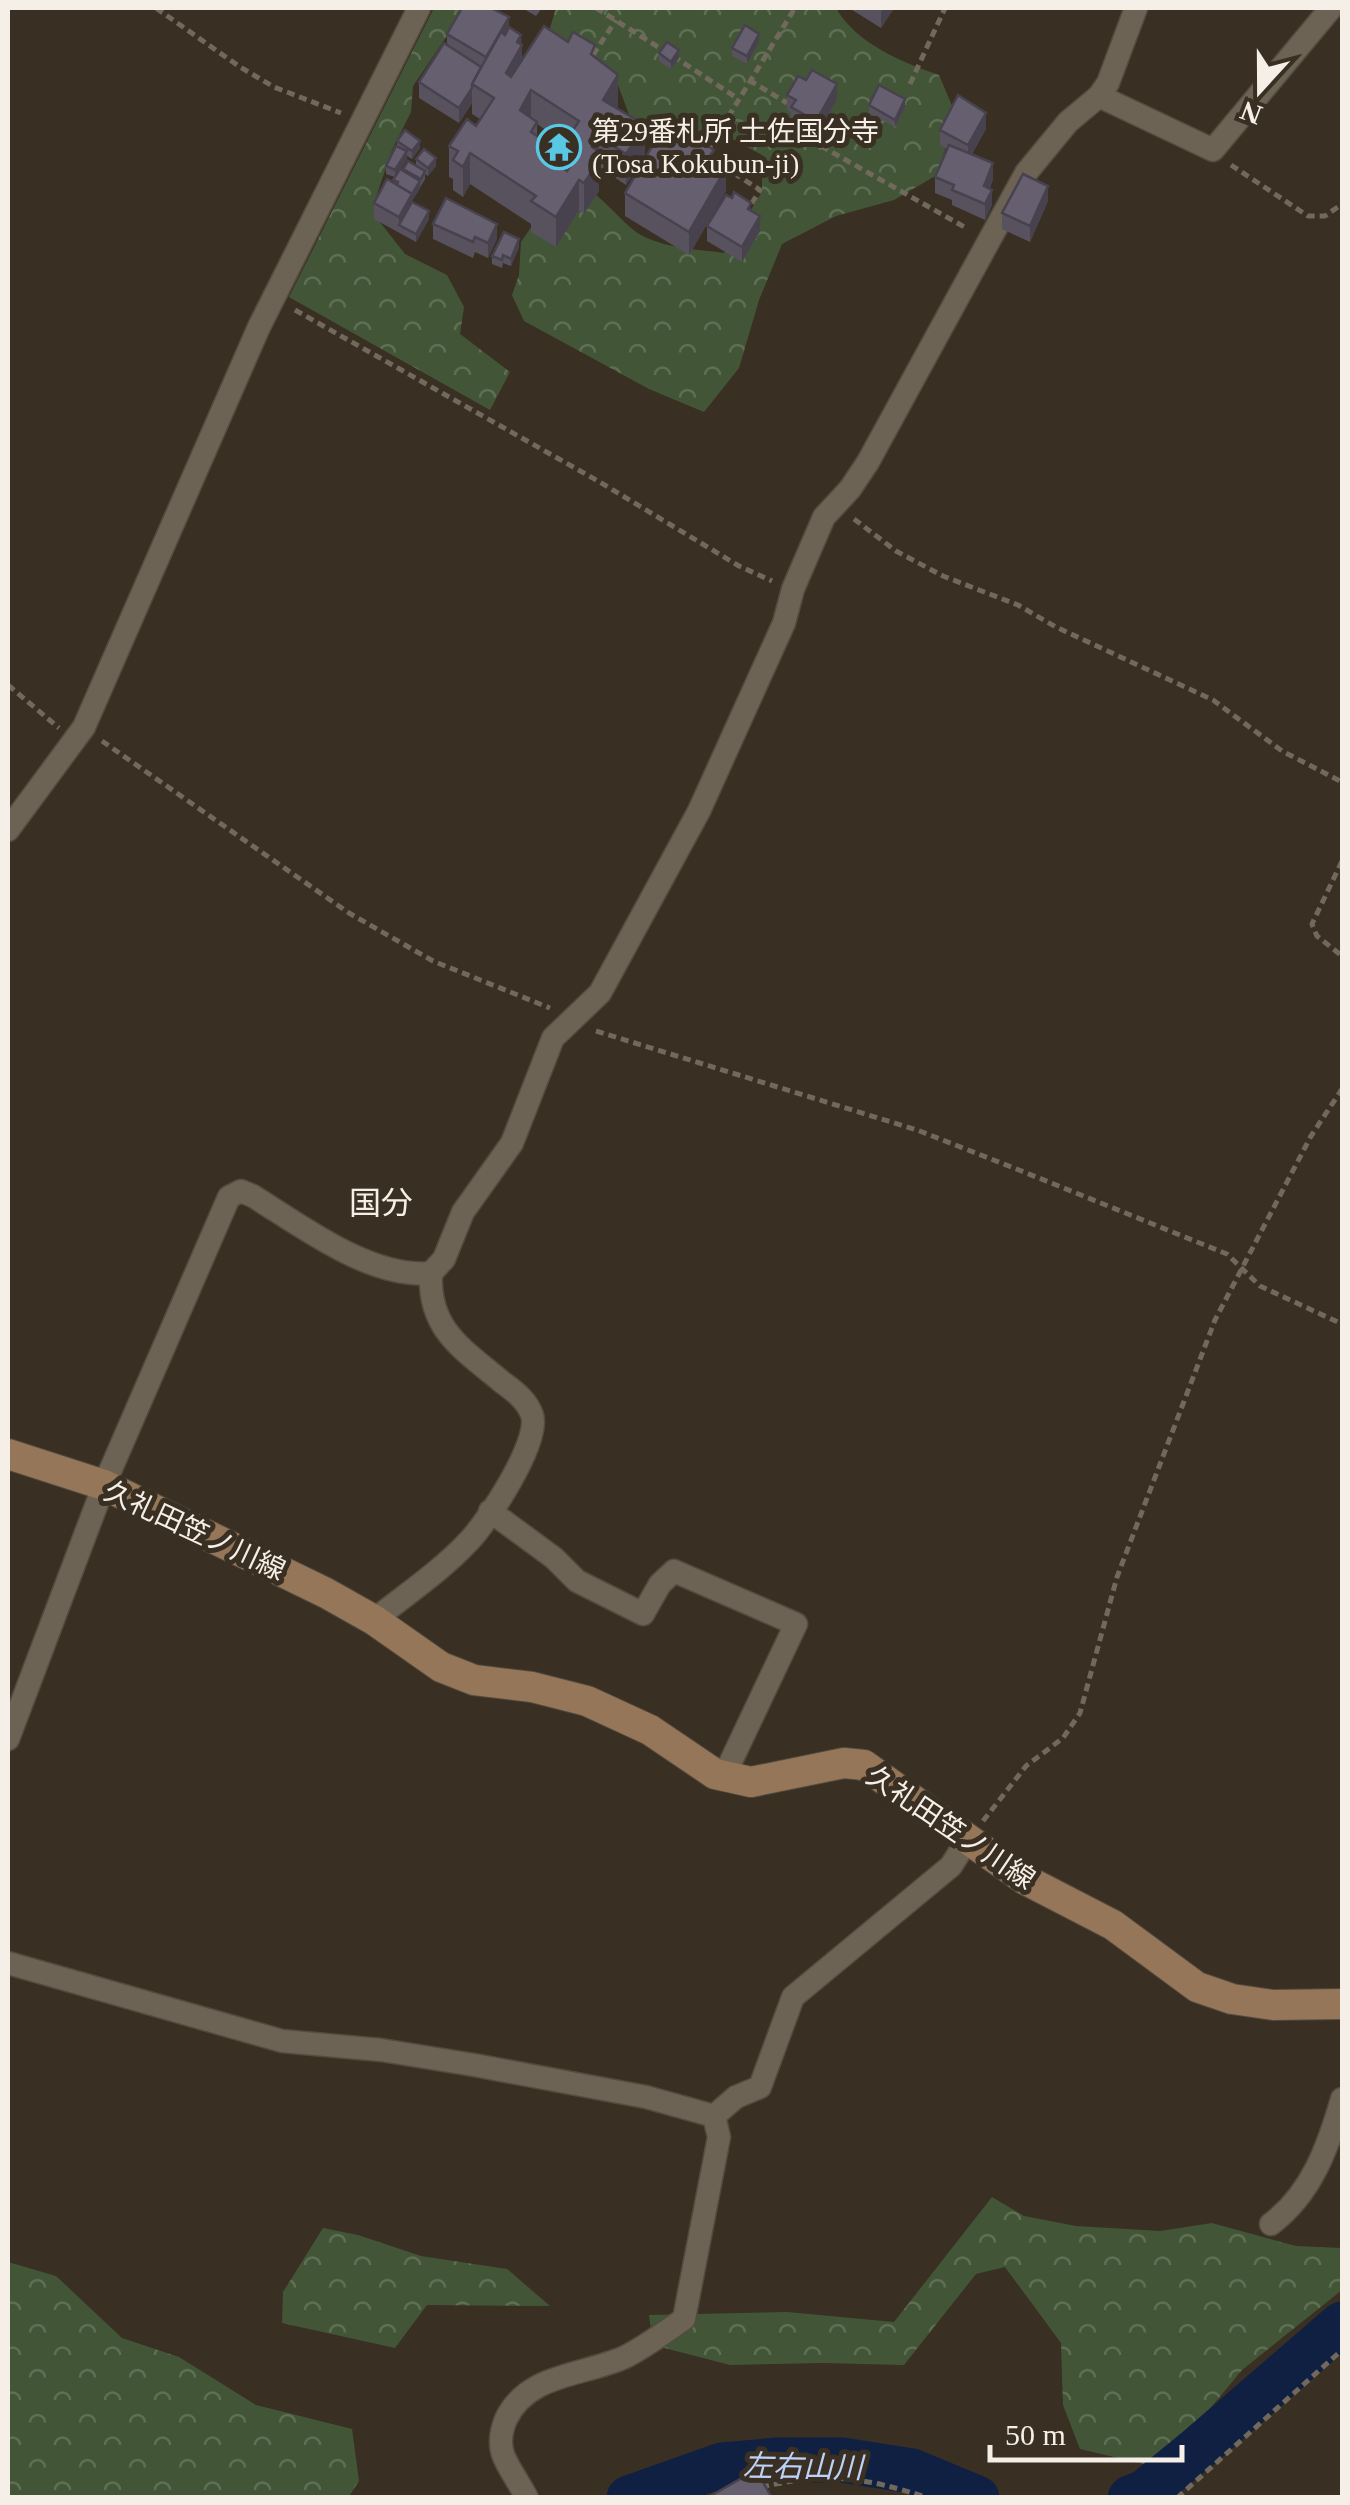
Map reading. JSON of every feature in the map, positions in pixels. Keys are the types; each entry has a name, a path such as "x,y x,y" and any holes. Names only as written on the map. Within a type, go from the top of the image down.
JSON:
{"main road":[{"name":"久礼田笠ノ川線","path":"8,1454 104,1485 326,1592 442,1667 474,1680 532,1687 587,1700 650,1730 687,1757 724,1776 750,1782 844,1763 864,1765 1024,1879 1114,1925 1197,1987 1232,1999 1272,2004 1342,2004"}],"street":[{"path":"8,830 78,734 274,298 420,8"},
{"path":"374,1620 470,1541 515,1473 534,1419 522,1398 450,1339 430,1294 431,1273 444,1258 464,1212 512,1144 553,1038 600,993 699,811 784,623 793,589 824,517 868,462 1026,173 1068,122 1100,96 1108,84 1136,8"},
{"path":"1100,96 1213,150 1331,8"},
{"path":"8,1740 104,1485 229,1198 240,1191 254,1196 339,1249 385,1268 412,1275 431,1273"},
{"path":"490,1511 554,1558 577,1581 643,1614 660,1584 674,1571 796,1624 724,1776"},
{"path":"714,2116 736,2097 760,2087 793,1997 951,1866 968,1839"},
{"path":"8,1964 282,2041 381,2050 474,2065 646,2097 714,2116"},
{"path":"1272,2224 1291,2209 1325,2155 1342,2099"},
{"path":"527,2498 500,2444 507,2417 522,2394 541,2382 578,2374 627,2356 684,2320 719,2137 714,2116"}],"path":[{"path":"156,8 274,86 362,121"},
{"path":"596,8 737,98"},
{"path":"744,214 760,190 705,155 795,8"},
{"path":"910,84 945,8"},
{"path":"585,69 616,20"},
{"path":"749,80 787,102"},
{"path":"820,146 988,241"},
{"path":"1213,150 1308,216 1324,216 1342,204"},
{"path":"274,298 598,481 739,566 793,589"},
{"path":"835,505 896,551 943,576 1018,604 1213,700 1282,751 1342,782"},
{"path":"8,685 350,913 434,961 576,1019 600,1034 917,1130 1227,1254 1260,1286 1342,1324"},
{"path":"1342,861 1312,924 1317,936 1342,956"},
{"path":"968,1839 1026,1766 1063,1738 1080,1713 1112,1594 1153,1474 1215,1320 1312,1136 1342,1089"},
{"path":"1177,2498 1342,2350"},
{"path":"751,2490 828,2475 874,2480 929,2498"}],"green space":[{"path":"434,8 466,8 413,86 411,112 377,194 379,221 405,254 447,275 464,307 460,334 510,372 490,410 289,297"},
{"path":"556,8 836,8 867,41 939,75 956,115 937,175 894,200 836,216 782,244 759,300 739,368 704,412 649,389 524,321 512,295 519,275 521,242 532,226 583,186 640,235 676,246 724,253 762,192 762,155 723,134 677,136 635,131 618,85 546,41"},
{"path":"992,2197 1024,2216 1076,2226 1160,2231 1212,2223 1296,2246 1342,2248 1342,2290 1242,2370 1161,2468 1080,2449 1063,2405 1061,2343 1005,2267 976,2274 904,2365 730,2365 653,2345 649,2315 787,2312 894,2322"},
{"path":"323,2228 421,2256 507,2269 550,2306 427,2305 395,2348 282,2323 283,2292"},
{"path":"8,2262 56,2276 122,2338 179,2357 256,2405 352,2429 359,2481 348,2498 8,2497"}],"building":[{"path":"462,8 491,8 509,17 486,57 447,34"},
{"path":"745,25 759,34 747,56 732,48"},
{"path":"544,26 568,42 573,32 595,45 591,54 618,75 603,100 645,125 626,154 599,137 592,147 598,151 595,158 599,161 584,183 579,180 556,217 531,201 536,196 470,153 463,167 453,160 458,151 449,146 467,119 476,126 494,98 472,84 501,32 505,35 509,27 521,35 517,42 522,45 506,73 511,77","holes":["531,90 579,121 559,151 531,132 537,122 520,110","559,151 574,160 567,171 554,160"]},
{"path":"667,42 679,50 671,62 659,53"},
{"path":"444,43 481,67 459,108 419,82"},
{"path":"812,70 837,84 816,121 791,107 796,100 787,95 798,76 806,80"},
{"path":"879,85 905,99 895,120 869,105"},
{"path":"958,95 986,113 968,145 940,130"},
{"path":"405,130 420,141 412,151 397,141"},
{"path":"661,131 677,141 683,131 714,150 708,158 726,168 689,232 625,193"},
{"path":"949,145 993,163 984,186 992,190 985,204 952,190 954,185 935,177"},
{"path":"396,146 407,151 395,170 386,166"},
{"path":"424,149 436,158 428,168 416,159"},
{"path":"408,161 425,171 421,179 403,169"},
{"path":"400,169 420,181 412,194 393,180"},
{"path":"1023,174 1048,186 1030,226 1002,213"},
{"path":"387,179 412,194 399,217 374,203"},
{"path":"734,192 751,203 748,209 760,216 742,247 707,226 726,195 732,198"},
{"path":"446,198 497,224 488,243 475,237 473,242 433,224"},
{"path":"412,202 429,211 416,234 399,225"},
{"path":"504,232 519,239 511,259 503,255 502,260 492,256"},
{"path":"756,2470 772,2498 707,2498"}],"waterway":[{"name":"左右山川","path":"1130,2498 1145,2492 1195,2451 1342,2324"},
{"name":"左右山川","path":"629,2498 722,2465 778,2460 842,2460 912,2471 977,2498"}],"place":[{"name":"第29番札所 土佐国分寺 (Tosa Kokubun-ji)","path":"559,147"}],"district":[{"name":"国分","path":"381,1203"}]}
